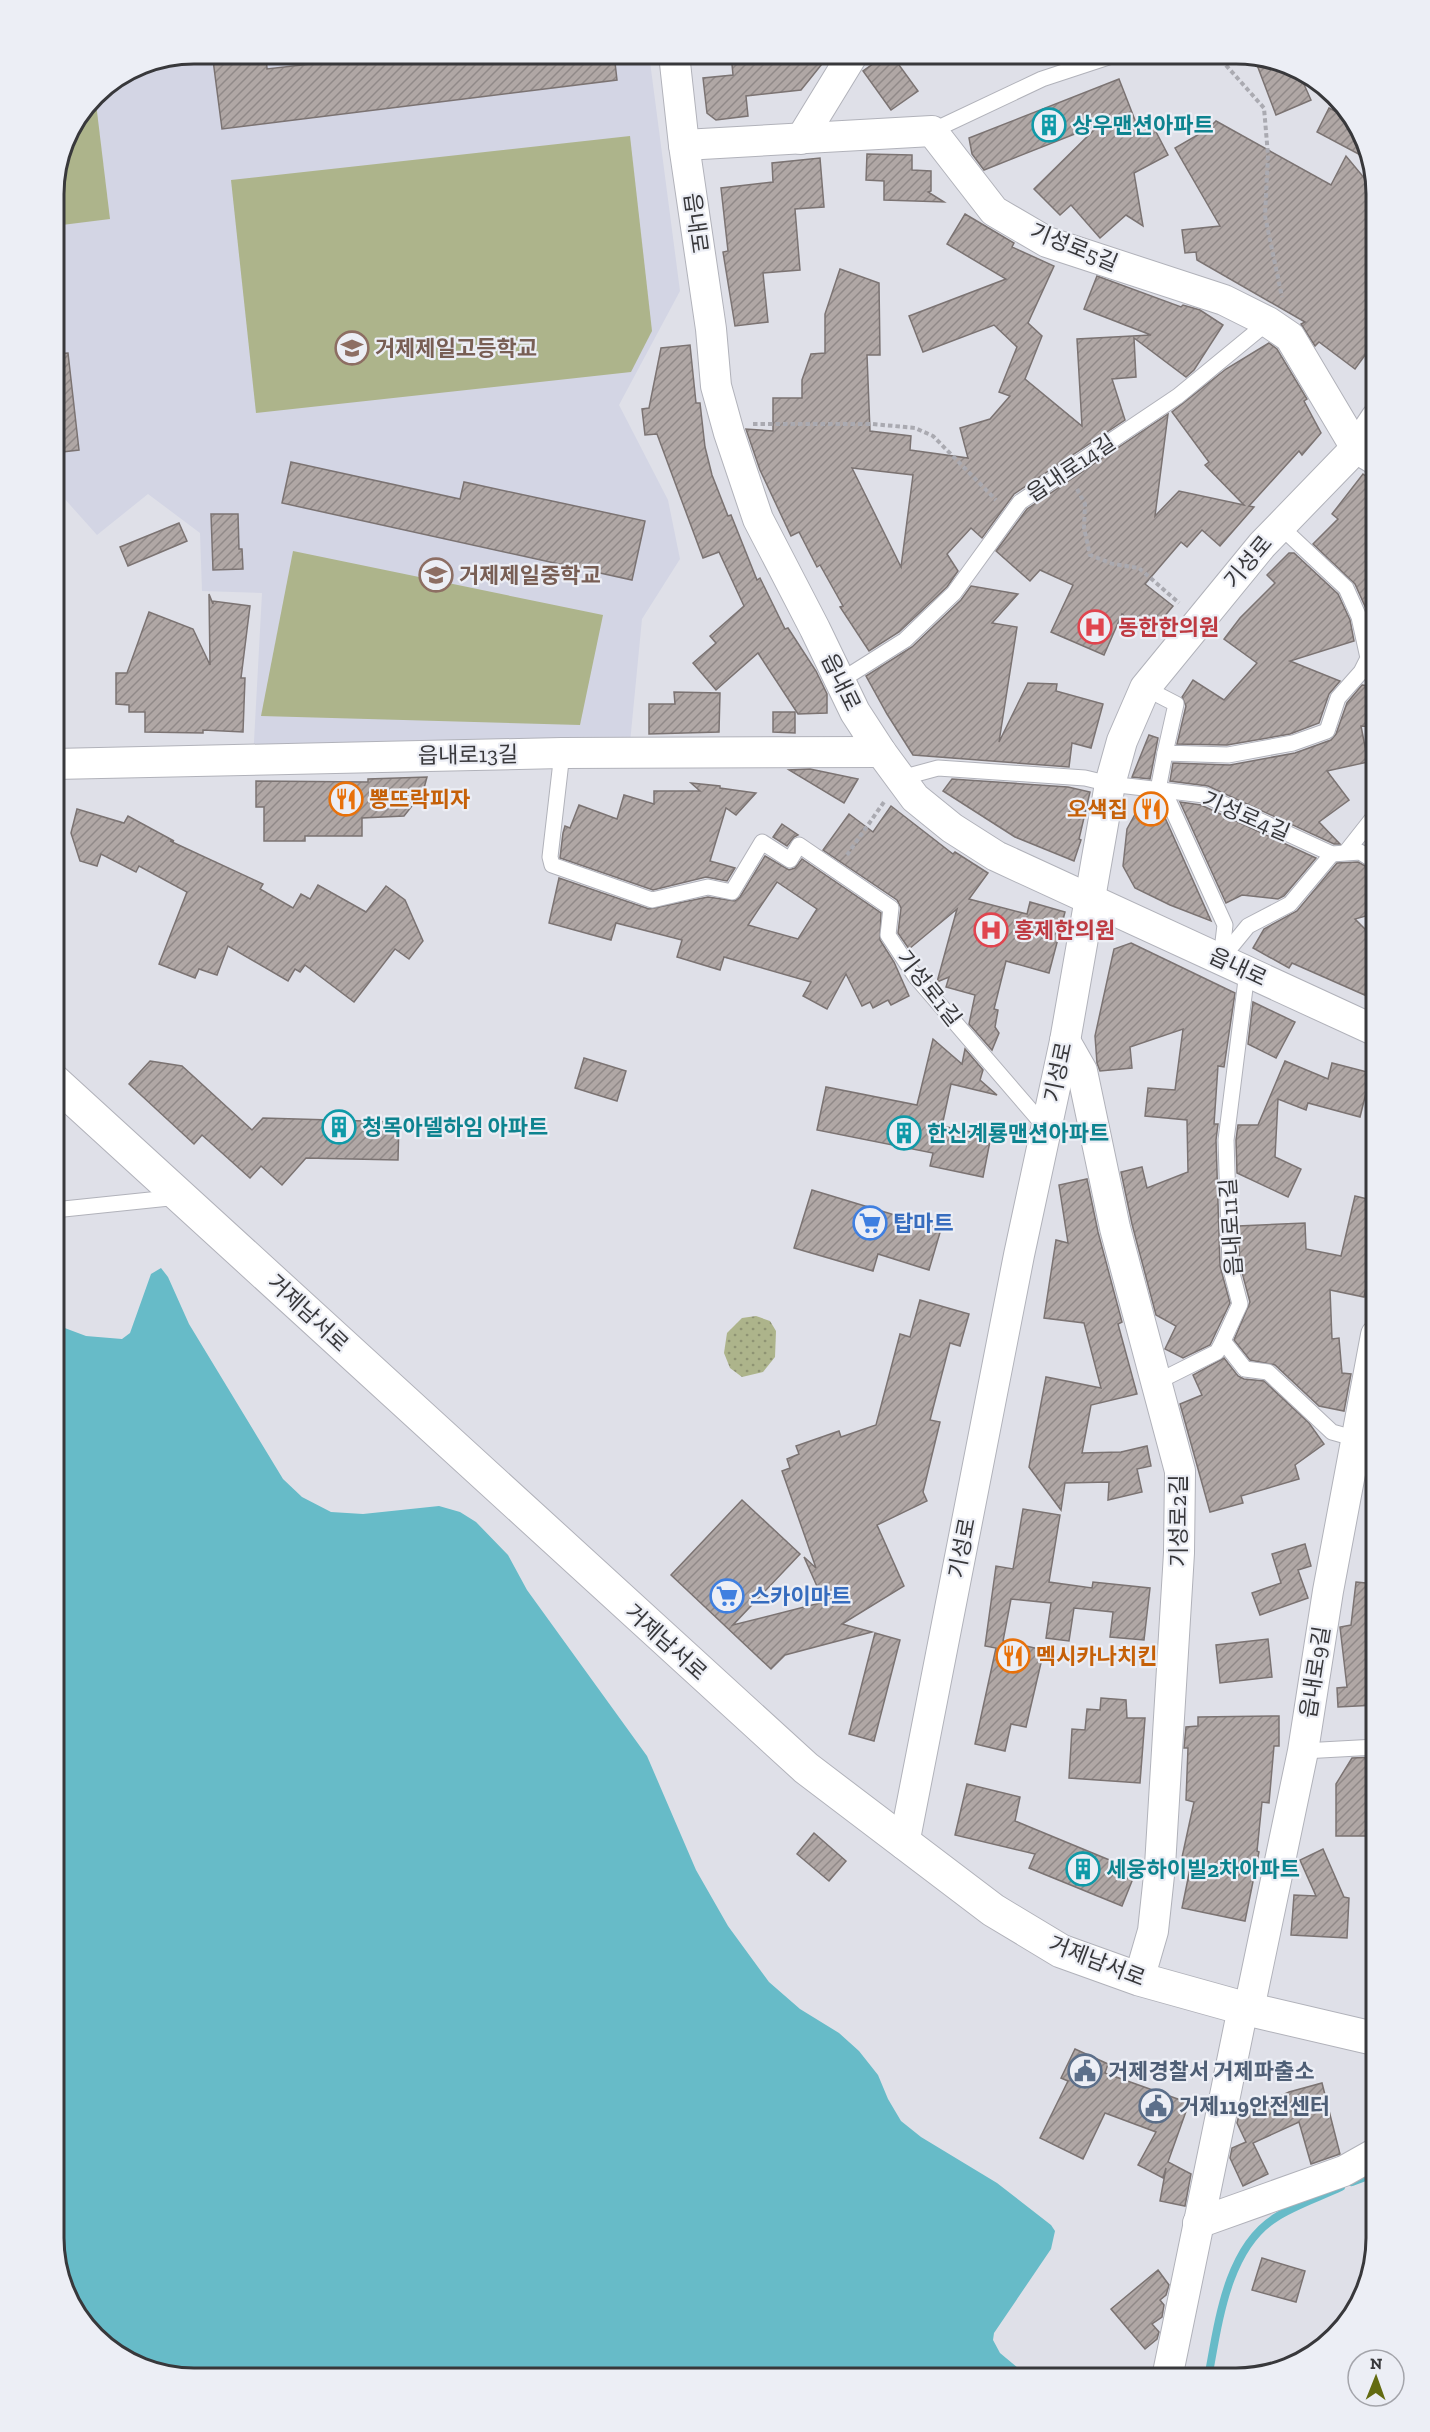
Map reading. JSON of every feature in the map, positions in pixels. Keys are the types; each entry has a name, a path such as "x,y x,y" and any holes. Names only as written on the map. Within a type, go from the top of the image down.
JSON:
{"main road":[{"name":"거제남서로","path":"65,1091 806,1768 993,1910 1061,1951 1138,1979 1246,2008 1366,2036"}],"street":[{"name":"읍내로","path":"675,65 684,145 711,329 716,386 726,423 758,519 855,712 881,752 915,798 952,828 996,856 1366,1026"},
{"path":"801,139 846,65"},
{"path":"684,145 932,132"},
{"name":"기성로5길","path":"932,132 994,211 1047,242 1224,300 1279,329"},
{"path":"1279,329 1366,454"},
{"name":"기성로","path":"904,1844 1019,1255 1065,1041 1110,784 1122,741 1145,688 1279,525 1366,454"},
{"name":"읍내로13길","path":"65,764 562,753 881,752"},
{"name":"기성로2길","path":"1065,1041 1082,1071 1115,1228 1180,1472 1179,1553 1160,1866 1153,1931 1138,1979"},
{"name":"읍내로9길","path":"1169,2368 1198,2223 1303,1751 1328,1591 1362,1452 1366,1419"},
{"path":"1198,2223 1344,2171 1366,2159"}],"lane":[{"path":"932,132 1042,79 1085,65"},
{"name":"읍내로14길","path":"840,681 905,640 946,601 1020,502 1279,329"},
{"path":"1279,525 1346,588 1359,617 1366,649"},
{"path":"1165,753 1228,755 1293,743 1327,731 1338,698 1361,672 1366,662"},
{"path":"1145,688 1176,704 1165,753 1161,790 1225,925 1221,959"},
{"name":"기성로1길","path":"562,753 550,857 552,865 652,900 708,887 732,892 762,842 790,860 800,845 891,908 888,935 915,976 1046,1128"},
{"name":"기성로4길","path":"901,778 938,768 1085,778 1110,784 1204,795 1339,853 1360,852 1366,856"},
{"path":"1221,959 1248,926 1290,904 1366,825"},
{"name":"읍내로11길","path":"1223,1341 1240,1304 1230,1266 1226,1140 1247,972"},
{"path":"65,1209 181,1197"},
{"path":"1157,1382 1217,1352 1223,1341 1245,1369 1268,1372 1332,1432 1362,1452"},
{"path":"1303,1751 1366,1748"}],"path":[{"path":"1226,65 1264,108 1268,155 1265,216 1279,329"},
{"path":"726,423 873,424 915,428 933,436 1011,516"},
{"path":"1062,474 1075,484 1085,504 1084,528 1090,555 1113,564 1139,568 1200,621"},
{"path":"837,871 901,778"}],"shaded area":[{"name":"거제제일고등학교","path":"186,65 650,65 680,291 619,405 668,500 680,559 642,619 629,753 253,760 262,593 202,591 200,533 148,494 97,535 65,499 65,186 71,153 78,137 91,115 115,91 145,74"}],"green space":[{"path":"97,109 110,219 65,225 65,186 71,153 86,122"},
{"path":"630,136 652,331 631,372 256,413 231,180"},
{"path":"293,551 603,615 580,725 261,716"},
{"path":"756,1316 770,1321 776,1331 775,1357 763,1372 742,1377 730,1368 724,1353 727,1333 742,1318"}],"water":[{"path":"161,1268 168,1277 189,1324 283,1479 302,1497 331,1512 363,1514 439,1506 460,1512 476,1522 508,1555 527,1590 647,1756 696,1870 728,1926 769,1982 800,2009 839,2033 859,2051 878,2075 901,2121 921,2137 997,2183 1051,2225 1055,2231 1051,2249 994,2333 993,2340 1000,2353 1018,2368 186,2367 153,2361 122,2346 86,2310 74,2287 69,2271 64,2237 64,1328 86,1336 122,1339 130,1333 151,1274"}],"building":[{"path":"214,65 267,65 267,69 302,65 615,65 617,80 222,129"},
{"path":"732,65 821,65 801,90 746,96 748,116 716,120 707,113 703,78 733,75"},
{"path":"871,65 899,65 918,91 891,110 863,71"},
{"path":"1258,67 1277,71 1304,84 1311,100 1276,115"},
{"path":"1119,79 1140,133 1153,126 1168,155 1134,173 1143,226 1126,215 1100,238 1071,205 1060,215 1034,189 1100,124 984,170 972,154 969,138"},
{"path":"1329,108 1335,111 1344,122 1359,154 1317,132"},
{"path":"1216,121 1331,185 1346,156 1364,178 1366,195 1366,354 1355,369 1319,342 1315,346 1301,324 1305,322 1197,260 1196,252 1185,253 1182,230 1220,226 1175,148 1208,129"},
{"path":"867,154 912,155 912,170 931,171 931,191 928,192 944,202 884,200 884,181 866,180"},
{"path":"820,158 824,207 795,209 800,270 763,273 768,322 735,326 723,252 728,251 721,188 773,182 772,163"},
{"path":"965,214 1014,243 1012,247 1054,266 1028,323 1042,336 1025,379 1082,426 1077,339 1151,335 1084,309 1097,276 1181,307 1183,305 1200,310 1223,325 1194,370 1186,377 1134,338 1136,377 1112,379 1125,420 1014,494 982,538 971,528 947,554 958,571 947,587 899,632 869,651 840,607 843,606 820,565 817,567 799,532 791,536 760,470 746,429 773,431 773,398 802,398 802,380 811,354 825,353 825,314 840,269 879,283 880,355 867,355 870,431 911,436 910,450 968,458 960,428 990,419 1010,396 999,392 1017,347 994,325 923,352 909,316 1006,279 947,244","holes":["852,468 913,475 901,567"]},
{"path":"1269,343 1277,349 1307,399 1304,401 1321,433 1302,455 1299,451 1249,506 1254,507 1220,546 1202,530 1187,547 1181,542 1145,584 1173,606 1148,636 1122,614 1104,655 1051,632 1073,585 1040,570 1030,581 996,551 1027,509 1168,414 1155,516 1179,491 1244,505 1205,465 1209,462 1172,412 1226,369"},
{"path":"690,345 696,403 700,403 705,447 712,475 757,580 760,578 785,629 788,628 816,671 827,694 827,713 798,714 758,653 716,690 693,663 716,643 710,636 744,606 719,552 703,558 657,434 645,435 642,409 649,408 661,348"},
{"path":"65,353 68,353 79,450 65,452"},
{"path":"291,462 460,499 464,482 645,521 632,580 282,503"},
{"path":"1363,474 1366,476 1366,609 1355,584 1313,544 1338,519 1332,514"},
{"path":"211,514 238,514 239,549 242,549 243,569 213,570"},
{"path":"179,523 187,541 128,566 120,547"},
{"path":"1289,553 1294,553 1338,594 1350,620 1354,641 1290,661 1340,681 1329,694 1319,723 1290,734 1227,745 1177,744 1186,706 1182,697 1193,680 1224,700 1257,663 1224,639 1240,618 1275,583 1267,575"},
{"path":"971,586 1018,594 992,623 1017,627 999,742 1028,683 1057,684 1056,691 1103,704 1091,748 1072,743 1069,767 913,755 866,676 912,647 961,600"},
{"path":"209,594 213,604 213,601 250,606 241,678 245,678 243,732 203,730 203,733 145,732 145,712 129,712 129,705 116,704 116,673 127,673 149,612 193,629 210,665"},
{"path":"1362,685 1366,686 1366,726 1361,726 1366,762 1327,771 1349,800 1319,822 1340,844 1334,844 1208,786 1170,781 1173,763 1230,765 1295,753 1331,740 1336,734 1347,703"},
{"path":"674,692 720,693 719,732 649,734 649,704 675,704"},
{"path":"773,712 795,712 795,733 773,732"},
{"path":"1149,735 1158,738 1150,779 1132,777"},
{"path":"810,769 858,779 844,803 789,770"},
{"path":"427,777 423,792 404,816 362,818 362,836 305,836 305,841 264,841 264,807 256,807 256,781 368,782 368,779"},
{"path":"952,779 1068,787 1090,792 1079,839 1081,840 1074,861 1015,837 943,791"},
{"path":"691,783 756,793 736,815 726,808 710,861 735,868 727,881 706,877 653,890 560,858 565,826 570,828 579,805 617,819 624,795 654,804 654,791 700,791"},
{"path":"1144,798 1157,800 1211,921 1135,888 1123,866 1127,829"},
{"path":"1180,802 1201,805 1316,858 1284,896 1278,899 1242,895 1226,903"},
{"path":"891,806 953,854 955,852 988,873 969,899 1027,914 1030,902 1065,912 1049,973 1006,961 994,1009 998,1010 995,1027 999,1033 992,1050 969,1024 975,995 946,987 949,977 937,982 957,909 909,949 898,933 901,908 897,900 823,850 849,814 873,832"},
{"path":"77,809 124,823 128,816 174,841 170,841 263,884 260,889 293,908 301,894 310,899 318,885 366,912 386,886 405,900 423,941 409,959 395,949 354,1002 305,965 300,972 295,969 288,981 228,946 217,975 199,969 195,978 159,964 187,892 139,866 136,872 101,854 97,866 80,861 71,833"},
{"path":"782,824 798,835 787,846 773,837"},
{"path":"765,856 789,870 795,868 802,859 881,913 880,940 894,962 909,996 891,1005 888,1000 873,1008 870,1002 862,1006 846,974 827,1009 803,996 811,982 724,957 720,970 677,957 682,940 616,923 611,940 549,923 559,878 649,909 708,897 735,901 740,897","holes":["777,882 817,909 798,939 748,925"]},
{"path":"1358,862 1366,866 1366,916 1355,919 1366,930 1366,996 1292,963 1289,968 1253,948 1264,929 1297,911 1337,863"},
{"path":"1131,943 1235,993 1224,1067 1218,1066 1214,1124 1218,1124 1216,1140 1220,1266 1230,1303 1210,1345 1183,1358 1165,1349 1176,1326 1156,1315 1121,1172 1142,1167 1147,1188 1188,1172 1187,1120 1145,1116 1148,1088 1175,1090 1183,1029 1130,1047 1132,1068 1100,1071 1097,1063 1095,1036 1114,949"},
{"path":"1253,1002 1295,1022 1276,1058 1248,1044"},
{"name":"한신계룡맨션아파트","path":"933,1039 962,1064 965,1049 983,1070 980,1080 997,1095 951,1084 942,1126 991,1136 983,1177 930,1166 933,1153 817,1130 826,1087 917,1105"},
{"path":"584,1058 626,1071 617,1101 575,1088"},
{"name":"청목아델하임 아파트","path":"150,1061 182,1066 252,1130 263,1118 399,1122 398,1160 306,1158 282,1185 261,1166 250,1178 202,1135 194,1144 129,1084"},
{"path":"1285,1061 1328,1079 1332,1063 1366,1072 1366,1093 1360,1117 1308,1103 1306,1110 1278,1099 1275,1157 1301,1169 1288,1197 1237,1173 1238,1125 1258,1125"},
{"path":"1087,1179 1098,1232 1122,1322 1118,1324 1137,1394 1091,1405 1082,1453 1121,1452 1147,1446 1151,1466 1137,1469 1142,1492 1108,1500 1109,1482 1065,1483 1061,1510 1029,1467 1046,1377 1101,1388 1084,1323 1044,1318 1056,1240 1068,1243 1059,1185"},
{"path":"812,1190 941,1229 929,1270 878,1254 873,1271 794,1248"},
{"path":"1355,1196 1366,1199 1366,1288 1364,1297 1330,1290 1332,1339 1339,1338 1342,1373 1351,1374 1344,1411 1319,1406 1275,1365 1250,1360 1234,1340 1250,1302 1240,1265 1238,1226 1305,1223 1306,1249 1341,1256"},
{"path":"920,1300 969,1314 960,1346 950,1343 930,1420 940,1422 923,1492 927,1501 877,1525 904,1586 842,1624 872,1632 785,1655 771,1669 671,1575 742,1500 800,1554 733,1625 824,1602 804,1557 816,1568 782,1471 790,1468 787,1459 799,1454 796,1446 839,1431 841,1437 876,1425 900,1334 910,1337"},
{"path":"1224,1358 1238,1376 1244,1379 1264,1381 1309,1423 1324,1444 1295,1465 1299,1479 1241,1496 1243,1503 1210,1512 1180,1404 1202,1395 1193,1375"},
{"path":"1023,1509 1060,1515 1049,1582 1092,1588 1093,1582 1150,1588 1144,1640 1110,1637 1113,1612 1074,1608 1069,1641 1046,1638 1051,1603 1011,1599 1003,1641 1044,1650 1026,1727 1011,1724 1005,1751 975,1744 996,1648 985,1646 996,1566 1013,1569"},
{"path":"1305,1544 1311,1566 1298,1570 1308,1598 1260,1615 1252,1593 1281,1583 1272,1554"},
{"path":"1356,1582 1366,1583 1366,1706 1338,1707 1337,1688 1347,1687 1340,1627 1351,1625"},
{"path":"875,1633 900,1640 874,1741 849,1734"},
{"path":"1268,1639 1272,1677 1220,1683 1216,1645"},
{"path":"1101,1698 1126,1700 1127,1718 1145,1718 1140,1783 1069,1778 1072,1729 1085,1730 1087,1709 1100,1710"},
{"path":"1279,1716 1279,1746 1274,1746 1269,1803 1262,1802 1257,1851 1259,1852 1245,1921 1182,1908 1191,1864 1181,1862 1194,1802 1186,1800 1188,1748 1184,1748 1186,1727 1198,1726 1198,1717"},
{"path":"1366,1757 1366,1836 1336,1836 1336,1784 1352,1758"},
{"path":"967,1784 1020,1797 1015,1821 1136,1871 1122,1906 1029,1868 1035,1854 955,1835"},
{"path":"814,1833 846,1861 829,1881 797,1854"},
{"path":"1323,1849 1344,1897 1349,1898 1347,1938 1291,1935 1294,1895 1316,1896 1300,1860"},
{"path":"1075,2049 1108,2064 1105,2073 1189,2103 1168,2162 1191,2174 1185,2206 1160,2201 1166,2168 1163,2178 1138,2165 1156,2132 1105,2113 1083,2159 1040,2138 1068,2081 1061,2078"},
{"path":"1322,2083 1340,2154 1311,2164 1299,2122 1253,2143 1268,2174 1243,2186 1230,2158 1232,2148 1246,2142 1237,2123 1239,2115 1289,2092"},
{"path":"1262,2258 1305,2271 1296,2302 1252,2290"},
{"path":"1158,2270 1169,2285 1166,2295 1160,2300 1164,2305 1162,2317 1152,2324 1159,2332 1157,2339 1145,2349 1111,2309"}],"waterway":[{"path":"1352,2182 1366,2177"},
{"path":"1210,2368 1227,2290 1245,2249 1258,2232 1275,2218 1341,2187"}],"place":[{"name":"상우맨션아파트","path":"1049,125"},
{"name":"거제제일고등학교","path":"352,348"},
{"name":"거제제일중학교","path":"436,575"},
{"name":"동한한의원","path":"1095,627"},
{"name":"뽕뜨락피자","path":"346,799"},
{"name":"오색집","path":"1151,809"},
{"name":"홍제한의원","path":"991,930"},
{"name":"청목아델하임 아파트","path":"339,1127"},
{"name":"한신계룡맨션아파트","path":"904,1133"},
{"name":"탑마트","path":"870,1223"},
{"name":"스카이마트","path":"727,1596"},
{"name":"멕시카나치킨","path":"1013,1656"},
{"name":"세웅하이빌2차아파트","path":"1083,1869"},
{"name":"거제경찰서 거제파출소","path":"1085,2071"},
{"name":"거제119안전센터","path":"1156,2106"}]}
